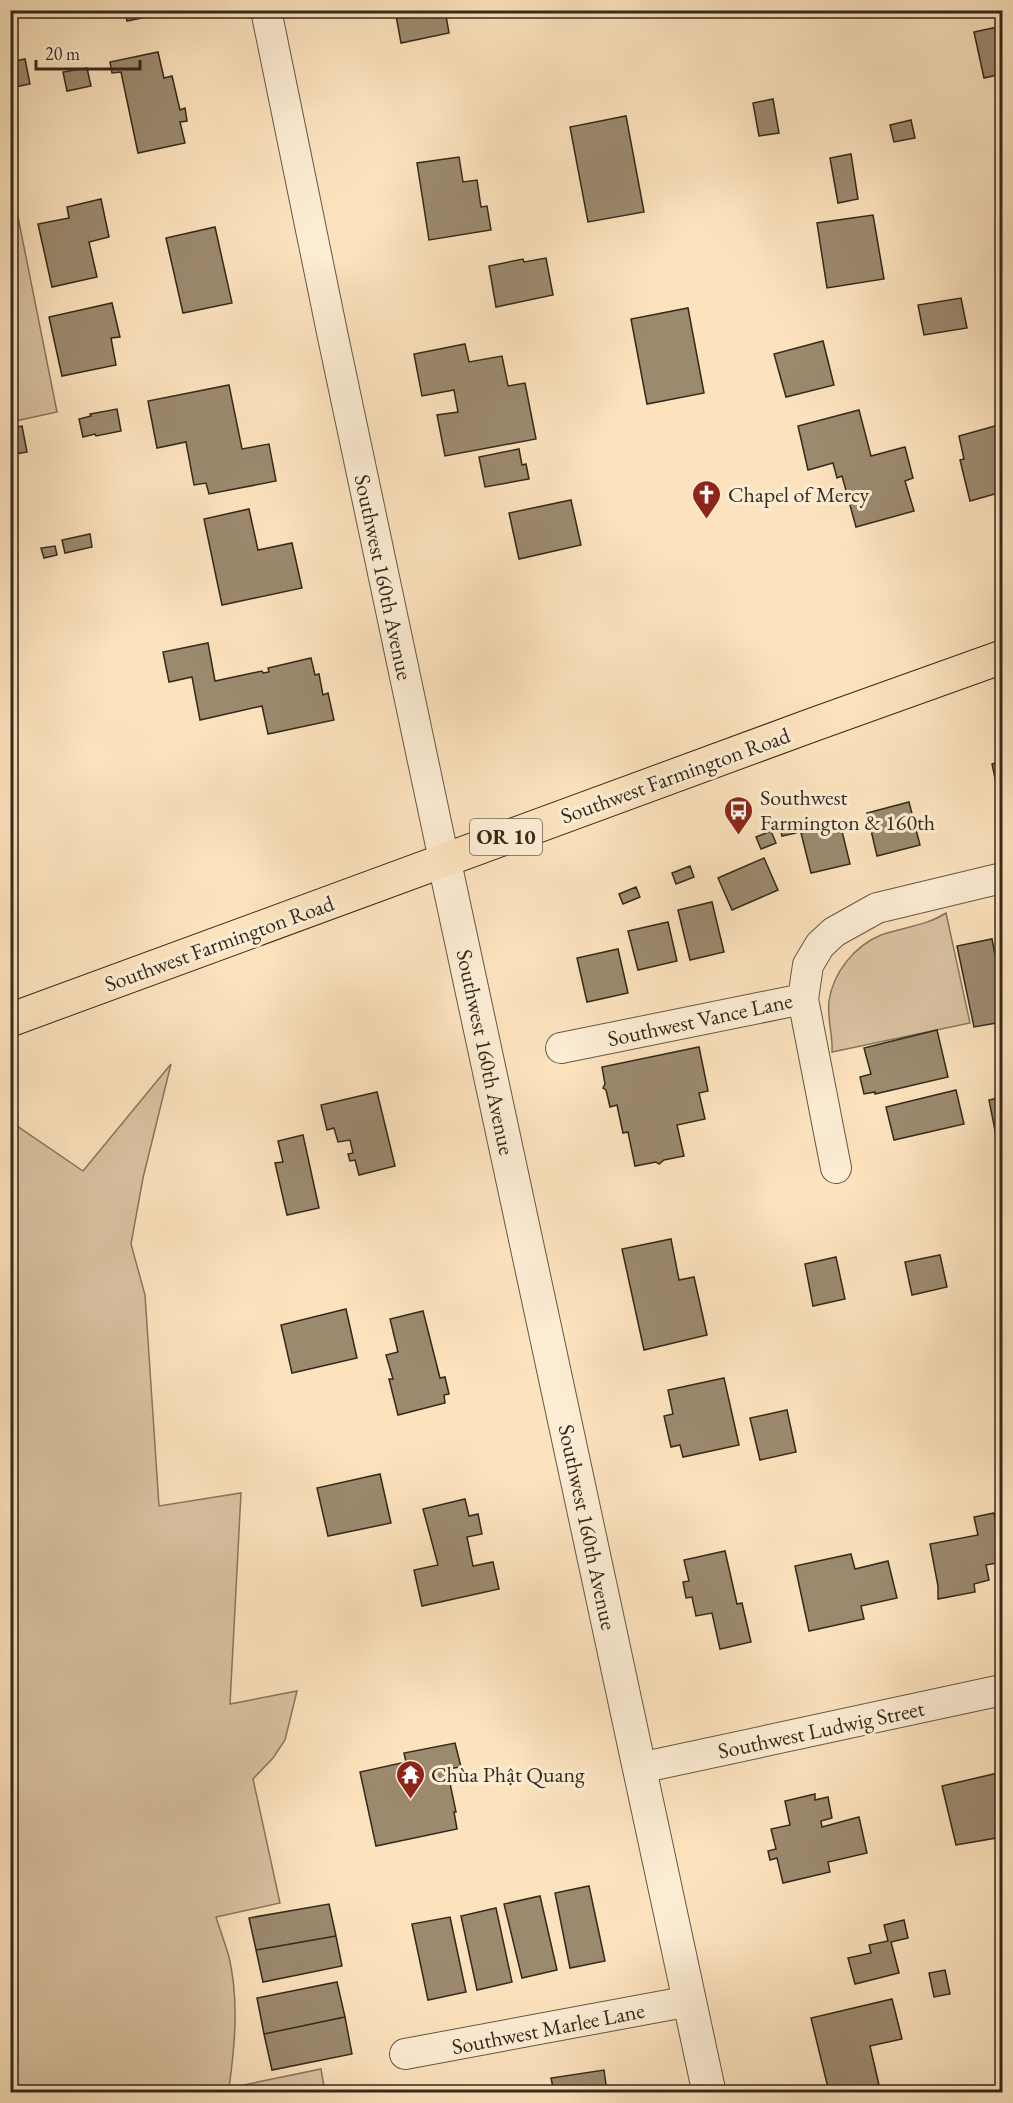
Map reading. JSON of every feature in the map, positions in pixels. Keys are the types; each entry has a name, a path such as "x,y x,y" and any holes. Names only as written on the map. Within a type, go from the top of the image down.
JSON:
{"main road":[{"name":"Southwest Farmington Road","path":"10,1020 1002,657"}],"street":[{"name":"Southwest 160th Avenue","path":"266,10 444,860 710,2092"},
{"name":"Southwest Vance Lane","path":"561,1048 802,999 808,964 820,945 834,932 877,908 1002,878"},
{"path":"802,999 836,1168"},
{"name":"Southwest Ludwig Street","path":"640,1768 1002,1690"},
{"name":"Southwest Marlee Lane","path":"405,2054 690,2001"}],"shaded area":[{"path":"14,197 57,412 11,422 10,198"},
{"path":"946,913 970,1023 832,1052 829,1001 835,980 846,962 862,946 881,935 922,924"},
{"path":"171,1064 143,1178 131,1244 145,1295 159,1506 241,1493 230,1704 297,1691 285,1740 273,1758 253,1779 280,1903 216,1917 229,1957 234,1990 234,2039 229,2088 321,2069 325,2092 11,2092 11,1122 83,1171"}],"building":[{"path":"125,10 161,10 161,14 127,21"},
{"path":"395,10 445,10 449,33 401,43"},
{"path":"1002,26 1002,74 984,78 974,32"},
{"path":"158,52 164,78 172,76 180,110 185,108 187,121 180,122 185,143 138,153 121,72 112,73 110,62"},
{"path":"25,59 30,84 10,88 10,62"},
{"path":"87,68 91,86 67,91 63,72"},
{"path":"773,99 779,133 759,136 753,103"},
{"path":"626,116 644,212 588,222 570,127"},
{"path":"911,120 915,138 894,142 890,125"},
{"path":"851,154 858,199 838,203 830,158"},
{"path":"459,157 463,182 477,180 481,207 487,206 491,230 429,240 417,163"},
{"path":"12,195 16,213 10,214 10,196"},
{"path":"101,199 109,237 89,242 97,277 52,287 38,224 69,218 67,207"},
{"path":"873,215 884,279 827,288 817,223"},
{"path":"215,227 232,303 183,313 166,238"},
{"path":"546,258 553,295 496,307 489,266 523,259 524,262"},
{"path":"1002,291 1002,317 997,292"},
{"path":"961,298 967,328 924,335 918,305"},
{"path":"112,303 120,337 111,338 116,365 62,376 49,317"},
{"path":"688,308 704,393 647,404 631,319"},
{"path":"823,341 834,385 786,397 774,354"},
{"path":"465,344 469,362 502,356 508,386 525,383 536,439 445,456 437,415 458,412 454,390 422,396 414,354"},
{"path":"229,385 242,449 269,444 276,481 209,494 206,483 194,485 186,442 157,448 148,401"},
{"path":"117,409 121,431 83,437 79,419 91,416 90,414"},
{"path":"859,410 871,456 905,447 913,478 905,481 914,511 856,527 842,476 837,478 833,463 808,470 798,426"},
{"path":"1002,424 1002,492 970,501 960,460 964,459 959,436"},
{"path":"22,426 27,452 10,455 10,428"},
{"path":"519,449 522,465 526,464 529,479 485,487 479,457"},
{"path":"571,500 581,545 519,559 509,513"},
{"path":"249,509 258,550 292,543 302,588 222,605 204,519"},
{"path":"90,534 92,547 65,553 62,540"},
{"path":"55,546 57,555 44,558 41,548"},
{"path":"208,643 215,681 262,671 263,673 269,672 268,668 311,658 315,675 319,674 323,695 328,693 334,720 268,734 262,706 200,720 192,677 169,682 163,652"},
{"path":"1002,761 1002,810 992,764"},
{"path":"909,802 920,845 877,856 867,813"},
{"path":"794,821 796,833 782,836 779,824"},
{"path":"840,823 850,864 811,873 801,833"},
{"path":"771,831 776,843 761,849 756,837"},
{"path":"764,858 778,890 732,910 718,878"},
{"path":"690,866 694,877 676,884 672,873"},
{"path":"636,887 640,897 623,904 619,894"},
{"path":"712,902 724,952 690,960 678,910"},
{"path":"668,922 677,961 638,970 628,931"},
{"path":"992,939 1002,991 1002,1022 974,1027 957,946"},
{"path":"618,949 628,993 587,1002 577,958"},
{"path":"937,1030 948,1077 875,1094 875,1092 864,1094 860,1077 871,1074 864,1048"},
{"path":"699,1047 708,1091 699,1093 705,1119 677,1125 684,1156 664,1160 659,1164 656,1162 635,1166 628,1132 623,1133 617,1105 610,1107 606,1090 603,1088 605,1084 602,1067"},
{"path":"956,1090 964,1124 894,1140 886,1107"},
{"path":"377,1092 395,1166 359,1175 355,1160 350,1161 348,1154 353,1153 350,1140 338,1142 334,1128 327,1130 321,1105"},
{"path":"1002,1097 1002,1166 989,1100"},
{"path":"303,1135 319,1208 287,1215 275,1163 283,1162 278,1141"},
{"path":"671,1239 679,1280 694,1277 707,1335 644,1350 622,1249"},
{"path":"940,1255 947,1287 912,1295 905,1262"},
{"path":"836,1257 845,1299 813,1306 805,1264"},
{"path":"346,1309 357,1358 292,1373 281,1325"},
{"path":"423,1311 440,1378 445,1377 449,1394 444,1395 445,1403 398,1415 389,1379 393,1379 386,1355 398,1352 390,1319"},
{"path":"724,1378 739,1445 683,1457 680,1445 671,1447 664,1416 673,1414 668,1390"},
{"path":"787,1410 796,1452 760,1460 750,1418"},
{"path":"380,1474 391,1523 328,1536 317,1488"},
{"path":"465,1499 469,1516 478,1514 482,1534 467,1537 473,1566 493,1562 499,1589 422,1606 414,1570 438,1565 423,1509"},
{"path":"994,1513 1002,1562 986,1565 989,1580 974,1584 975,1592 938,1599 938,1586 930,1544 978,1535 974,1517"},
{"path":"725,1551 737,1604 742,1603 751,1642 720,1649 712,1613 696,1616 692,1597 686,1598 683,1582 689,1581 684,1560"},
{"path":"851,1554 855,1569 888,1561 897,1598 861,1606 864,1619 809,1631 795,1566"},
{"name":"Chùa Phật Quang","path":"455,1743 461,1767 447,1769 456,1812 454,1812 457,1829 376,1846 360,1772 406,1762 404,1753"},
{"path":"1002,1772 1002,1837 956,1845 942,1786"},
{"path":"815,1794 815,1800 828,1797 832,1818 821,1821 822,1827 859,1817 867,1853 828,1862 830,1872 783,1883 777,1858 770,1860 768,1851 776,1849 771,1829 790,1825 785,1801"},
{"path":"589,1886 605,1961 570,1968 555,1893"},
{"path":"540,1896 557,1970 522,1978 504,1904"},
{"path":"329,1904 336,1936 256,1950 249,1918"},
{"path":"496,1908 512,1982 477,1990 461,1916"},
{"path":"450,1917 466,1992 428,2000 412,1924"},
{"path":"904,1920 908,1938 891,1942 899,1973 855,1984 848,1958 871,1953 869,1945 888,1941 884,1925"},
{"path":"336,1936 342,1966 263,1982 256,1950"},
{"path":"945,1970 950,1994 934,1997 929,1973"},
{"path":"337,1982 345,2017 264,2034 257,1998"},
{"path":"892,1999 902,2039 870,2046 879,2085 847,2092 829,2092 811,2018"},
{"path":"345,2017 352,2054 272,2070 264,2034"},
{"path":"604,2070 607,2092 554,2092 551,2078"}],"place":[{"name":"Chapel of Mercy","path":"707,520"},
{"name":"Southwest Farmington & 160th","path":"739,836"},
{"name":"Chùa Phật Quang","path":"410,1800"}]}
